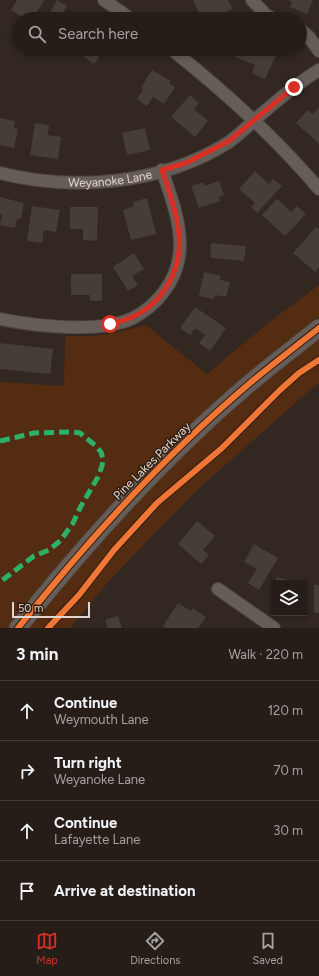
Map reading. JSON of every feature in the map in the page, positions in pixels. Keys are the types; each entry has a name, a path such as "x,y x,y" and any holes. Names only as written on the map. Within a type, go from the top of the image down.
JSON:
{"street":[{"path":"104,0 121,12"},
{"path":"252,0 263,12"},
{"path":"307,35 319,51"},
{"path":"179,56 254,120 279,144 319,189"},
{"name":"Weyanoke Lane","path":"0,173 38,181 82,183 124,179 186,163 223,145 241,132 294,87 319,70"},
{"path":"0,319 36,324 95,326 123,322 137,316 150,306 163,293 172,280 180,254 178,224 162,170"},
{"name":"Pine Lakes Parkway","path":"18,628 89,543 152,475 250,383 319,328"},
{"path":"218,589 274,628"}],"shaded area":[{"path":"319,285 319,317 285,345 49,578 8,628 0,628 0,382 64,386 65,336 94,336 146,325 207,374 268,323"},
{"path":"319,337 319,383 193,494 109,581 70,628 29,628 99,543 149,489 201,437 239,402"}],"building":[{"path":"17,0 44,0 37,12 14,12 11,10"},
{"path":"57,0 67,6 63,12 50,12"},
{"path":"193,0 228,0 233,9 228,12 199,12"},
{"path":"288,0 313,0 307,14 307,12 302,12 290,7 292,2"},
{"path":"83,56 100,56 94,64"},
{"path":"232,56 276,56 265,79 252,73 255,65"},
{"path":"152,70 171,81 169,83 175,87 164,104 153,97 147,106 137,99 143,90 141,88"},
{"path":"190,95 199,103 194,109 208,121 195,137 171,117"},
{"path":"319,107 319,144 296,123 308,110 313,114"},
{"path":"0,118 15,121 14,128 18,129 14,148 0,145"},
{"path":"35,123 49,125 48,135 61,137 58,159 30,155"},
{"path":"145,128 150,150 127,155 122,133"},
{"path":"255,171 269,184 273,179 282,186 257,213 251,207 255,203 239,189"},
{"path":"219,181 224,195 218,197 220,201 199,208 191,186 203,182 204,186"},
{"path":"0,197 24,203 21,219 17,219 15,228 0,225 2,215 0,214"},
{"path":"147,198 156,234 131,240 123,210 134,206 133,202"},
{"path":"277,199 291,212 297,206 306,214 285,236 262,215"},
{"path":"32,206 60,210 56,232 44,230 42,243 27,241"},
{"path":"70,207 98,207 97,241 83,240 83,229 70,229"},
{"path":"316,227 319,229 319,267 315,272 293,253"},
{"path":"211,243 246,246 244,261 211,258"},
{"path":"134,253 144,269 132,276 138,285 128,291 113,267"},
{"path":"204,272 221,276 220,280 230,282 226,297 215,295 214,299 199,296"},
{"path":"71,274 102,274 102,301 90,301 90,295 71,295"},
{"path":"195,307 226,328 210,351 199,343 205,335 195,328 190,335 180,328"},
{"path":"0,343 53,349 50,374 0,369"},
{"path":"197,521 215,536 203,550 209,555 201,564 178,544"},
{"path":"254,544 278,558 259,590 248,583 257,569 244,562"},
{"path":"276,577 290,580 276,580"},
{"path":"314,585 319,585 319,613 314,613"},
{"path":"178,603 191,611 193,608 206,617 198,628 166,628 163,626"},
{"path":"118,616 122,628 108,628 105,620"}],"marked path":[{"path":"0,441 34,433 80,433 96,446 101,452 103,459 98,477 73,523 61,540 49,550 34,556 0,582"}],"cycle path":[{"path":"18,628 100,531 188,439 250,383 319,328"},
{"path":"48,628 79,595 114,550 157,503 222,448 299,373 319,360"}],"route":[{"path":"110,324 123,322 142,313 158,299 167,288 175,272 180,254 180,233 162,170 186,163 229,141 294,87"}]}
